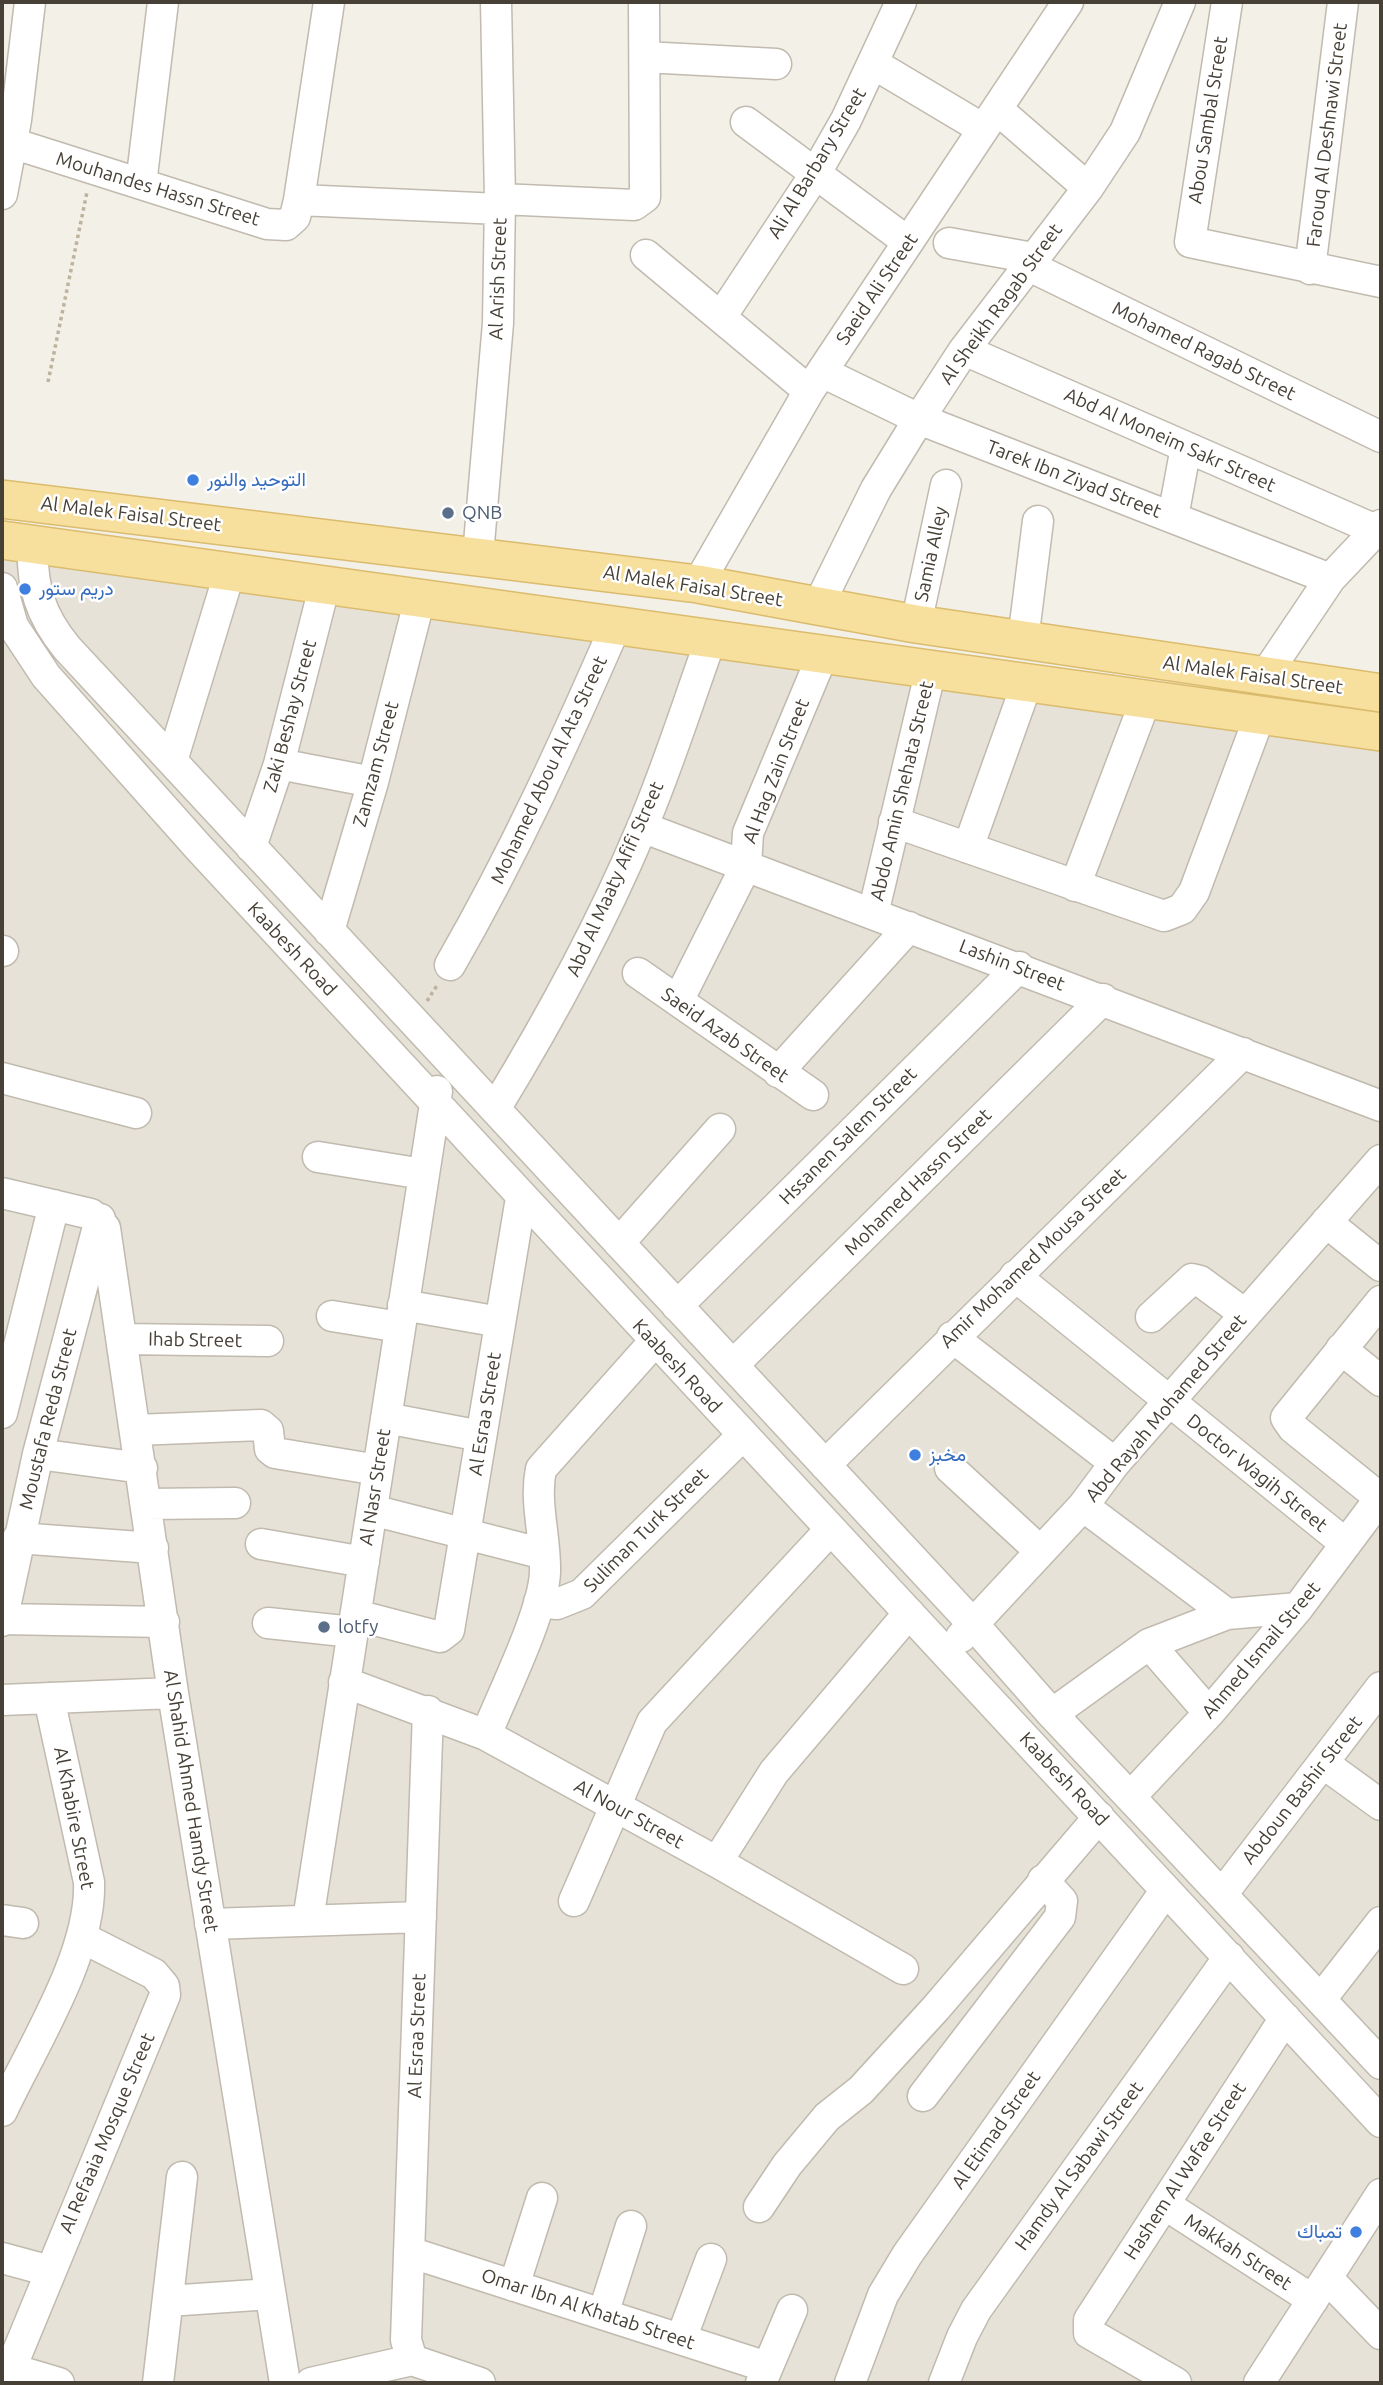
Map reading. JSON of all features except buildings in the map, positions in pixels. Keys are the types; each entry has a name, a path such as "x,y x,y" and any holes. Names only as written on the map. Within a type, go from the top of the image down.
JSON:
{"main road":[{"name":"Al Malek Faisal Street","path":"2,499 478,555 698,584 916,624 1381,692"},
{"name":"Al Malek Faisal Street","path":"17,542 1381,732"}],"street":[{"path":"2,194 12,143 30,2"},
{"path":"141,184 163,2"},
{"path":"329,2 299,200 627,205 641,202 647,190 644,2"},
{"name":"Al Arish Street","path":"478,555 496,349 500,204 496,2"},
{"name":"Ali Al Barbary Street","path":"721,317 814,176 874,64 901,2"},
{"name":"Saeid Ali Street","path":"698,584 816,382 1068,2"},
{"name":"Al Sheikh Ragab Street","path":"818,606 876,489 919,419 964,350 1088,188 1125,132 1180,2"},
{"name":"Abou Sambal Street","path":"1227,2 1189,239 1193,245 1310,269"},
{"name":"Farouq Al Deshnawi Street","path":"1310,269 1343,2"},
{"path":"645,57 776,64"},
{"path":"874,64 990,119 1088,188"},
{"path":"746,122 814,176 908,243"},
{"name":"Mouhandes Hassn Street","path":"12,143 274,225 291,222 299,200"},
{"name":"Mohamed Ragab Street","path":"948,243 1030,262 1381,437"},
{"name":"Tarek Ibn Ziyad Street","path":"646,255 721,317 816,382 919,419 1330,579"},
{"path":"1310,269 1381,282"},
{"name":"Abd Al Moneim Sakr Street","path":"964,350 1379,528"},
{"path":"1173,517 1186,447"},
{"name":"Samia Alley","path":"916,624 946,485"},
{"path":"1023,640 1038,521"},
{"path":"1264,677 1330,579 1379,528"},
{"name":"Kaabesh Road","path":"17,542 31,572 37,600 49,626 972,1624 1052,1714 1132,1796 1381,2064"},
{"path":"172,761 230,571"},
{"name":"Zaki Beshay Street","path":"251,847 279,764 325,584"},
{"name":"Kaabesh Road","path":"2,588 13,626 40,668 199,848 435,1102 521,1199 1100,1817 1381,2122"},
{"name":"Zamzam Street","path":"329,930 373,782 420,597"},
{"name":"Mohamed Abou Al Ata Street","path":"450,965 500,878 545,789 616,625"},
{"name":"Abd Al Maaty Afifi Street","path":"495,1109 567,985 642,827 711,639"},
{"name":"Al Hag Zain Street","path":"678,1001 746,866 748,832 823,654"},
{"name":"Abdo Amin Shehata Street","path":"873,914 931,669"},
{"path":"968,848 1027,683"},
{"path":"1075,886 1146,699"},
{"path":"894,822 1164,916 1182,909 1194,892 1260,715"},
{"path":"279,764 373,782"},
{"path":"199,848 228,822"},
{"name":"Lashin Street","path":"642,827 1019,967 1381,1106"},
{"path":"778,1072 909,927"},
{"name":"Hssanen Salem Street","path":"677,1306 1019,967"},
{"name":"Saeid Azab Street","path":"638,973 813,1095"},
{"name":"Mohamed Hassn Street","path":"733,1366 1103,999"},
{"name":"Amir Mohamed Mousa Street","path":"825,1465 1243,1053"},
{"name":"Al Nasr Street","path":"309,1920 423,1174 444,1054"},
{"path":"2,1078 136,1113"},
{"path":"619,1242 720,1129"},
{"path":"318,1157 423,1174"},
{"name":"Abd Rayah Mohamed Street","path":"947,1653 1039,1550 1083,1506 1115,1463 1381,1160"},
{"path":"2,1193 91,1214 100,1219"},
{"name":"Al Esraa Street","path":"354,1624 440,1637 449,1630 521,1199"},
{"path":"2,1413 54,1205"},
{"name":"Al Shahid Ahmed Hamdy Street","path":"100,1219 105,1227 173,1693 285,2383"},
{"name":"Moustafa Reda Street","path":"2,1620 38,1454 100,1219"},
{"path":"1326,1222 1381,1266"},
{"name":"Doctor Wagih Street","path":"1015,1276 1346,1544"},
{"path":"1151,1317 1192,1279 1200,1281 1245,1314"},
{"path":"1381,1301 1286,1418 1293,1428 1381,1498"},
{"path":"332,1316 401,1316 500,1322"},
{"path":"952,1337 1115,1463"},
{"name":"Ihab Street","path":"122,1339 268,1340"},
{"path":"486,1735 539,1602 545,1574 538,1486 541,1469 654,1342"},
{"path":"1341,1349 1381,1381"},
{"path":"386,1418 481,1436"},
{"path":"136,1430 261,1425 268,1431 270,1450 275,1453 378,1470"},
{"name":"Suliman Turk Street","path":"539,1602 557,1604 582,1594 743,1435"},
{"path":"38,1454 142,1468"},
{"path":"950,1468 1039,1550"},
{"name":"Ahmed Ismail Street","path":"1132,1796 1209,1713 1298,1608 1381,1498"},
{"path":"147,1504 235,1503"},
{"path":"1083,1506 1227,1614"},
{"path":"372,1510 544,1554"},
{"path":"574,1901 652,1722 662,1707 831,1529"},
{"path":"18,1538 153,1548"},
{"path":"261,1544 364,1562"},
{"path":"1052,1714 1149,1644 1227,1614 1298,1608"},
{"path":"717,1862 774,1772 909,1613"},
{"path":"2,1620 164,1622"},
{"path":"268,1623 354,1624"},
{"path":"1149,1644 1209,1713"},
{"name":"Al Nour Street","path":"344,1682 428,1711 486,1735 717,1862 903,1969"},
{"name":"Abdoun Bashir Street","path":"1223,1893 1381,1687"},
{"path":"2,1700 173,1693"},
{"name":"Al Khabire Street","path":"2,2111 9,2078 83,1938 90,1902 89,1882 49,1698"},
{"name":"Al Esraa Street","path":"412,2360 406,2340 428,1711"},
{"path":"1324,1763 1381,1805"},
{"path":"759,2207 787,2165 827,2118 861,2090 936,2008 1043,1880 1100,1817"},
{"path":"923,2096 1060,1917 1062,1900 1043,1880"},
{"name":"Al Etimad Street","path":"850,2383 883,2295 907,2255 1167,1890"},
{"path":"210,1924 421,1917"},
{"path":"1321,1999 1381,1922"},
{"name":"Al Refaaia Mosque Street","path":"6,2367 50,2271 165,1995 160,1979 154,1974 83,1938"},
{"name":"Hamdy Al Sabawi Street","path":"944,2383 961,2337 976,2310 1229,1957"},
{"name":"Hashem Al Wafae Street","path":"1176,2383 1093,2336 1087,2326 1284,2018"},
{"path":"158,2383 182,2177"},
{"path":"1259,2383 1381,2194"},
{"path":"514,2286 542,2198"},
{"name":"Makkah Street","path":"1164,2204 1320,2289 1381,2334"},
{"path":"603,2314 631,2226"},
{"name":"Omar Ibn Al Khatab Street","path":"409,2252 681,2339 764,2375"},
{"path":"2,2258 50,2271"},
{"path":"681,2339 711,2259"},
{"path":"168,2301 270,2294"},
{"path":"764,2375 792,2310"},
{"path":"310,2383 412,2360 480,2383"},
{"path":"6,2367 59,2383"}],"path":[{"path":"48,382 91,169"},
{"path":"414,1022 450,965"}],"shaded area":[{"path":"2,558 1381,721 1381,2383 2,2383"}],"place":[{"name":"التوحيد والنور","path":"193,480"},
{"name":"QNB","path":"448,513"},
{"name":"دريم ستور","path":"25,589"},
{"name":"مخبز","path":"915,1455"},
{"name":"lotfy","path":"324,1627"},
{"name":"تمباك","path":"1356,2232"}]}
